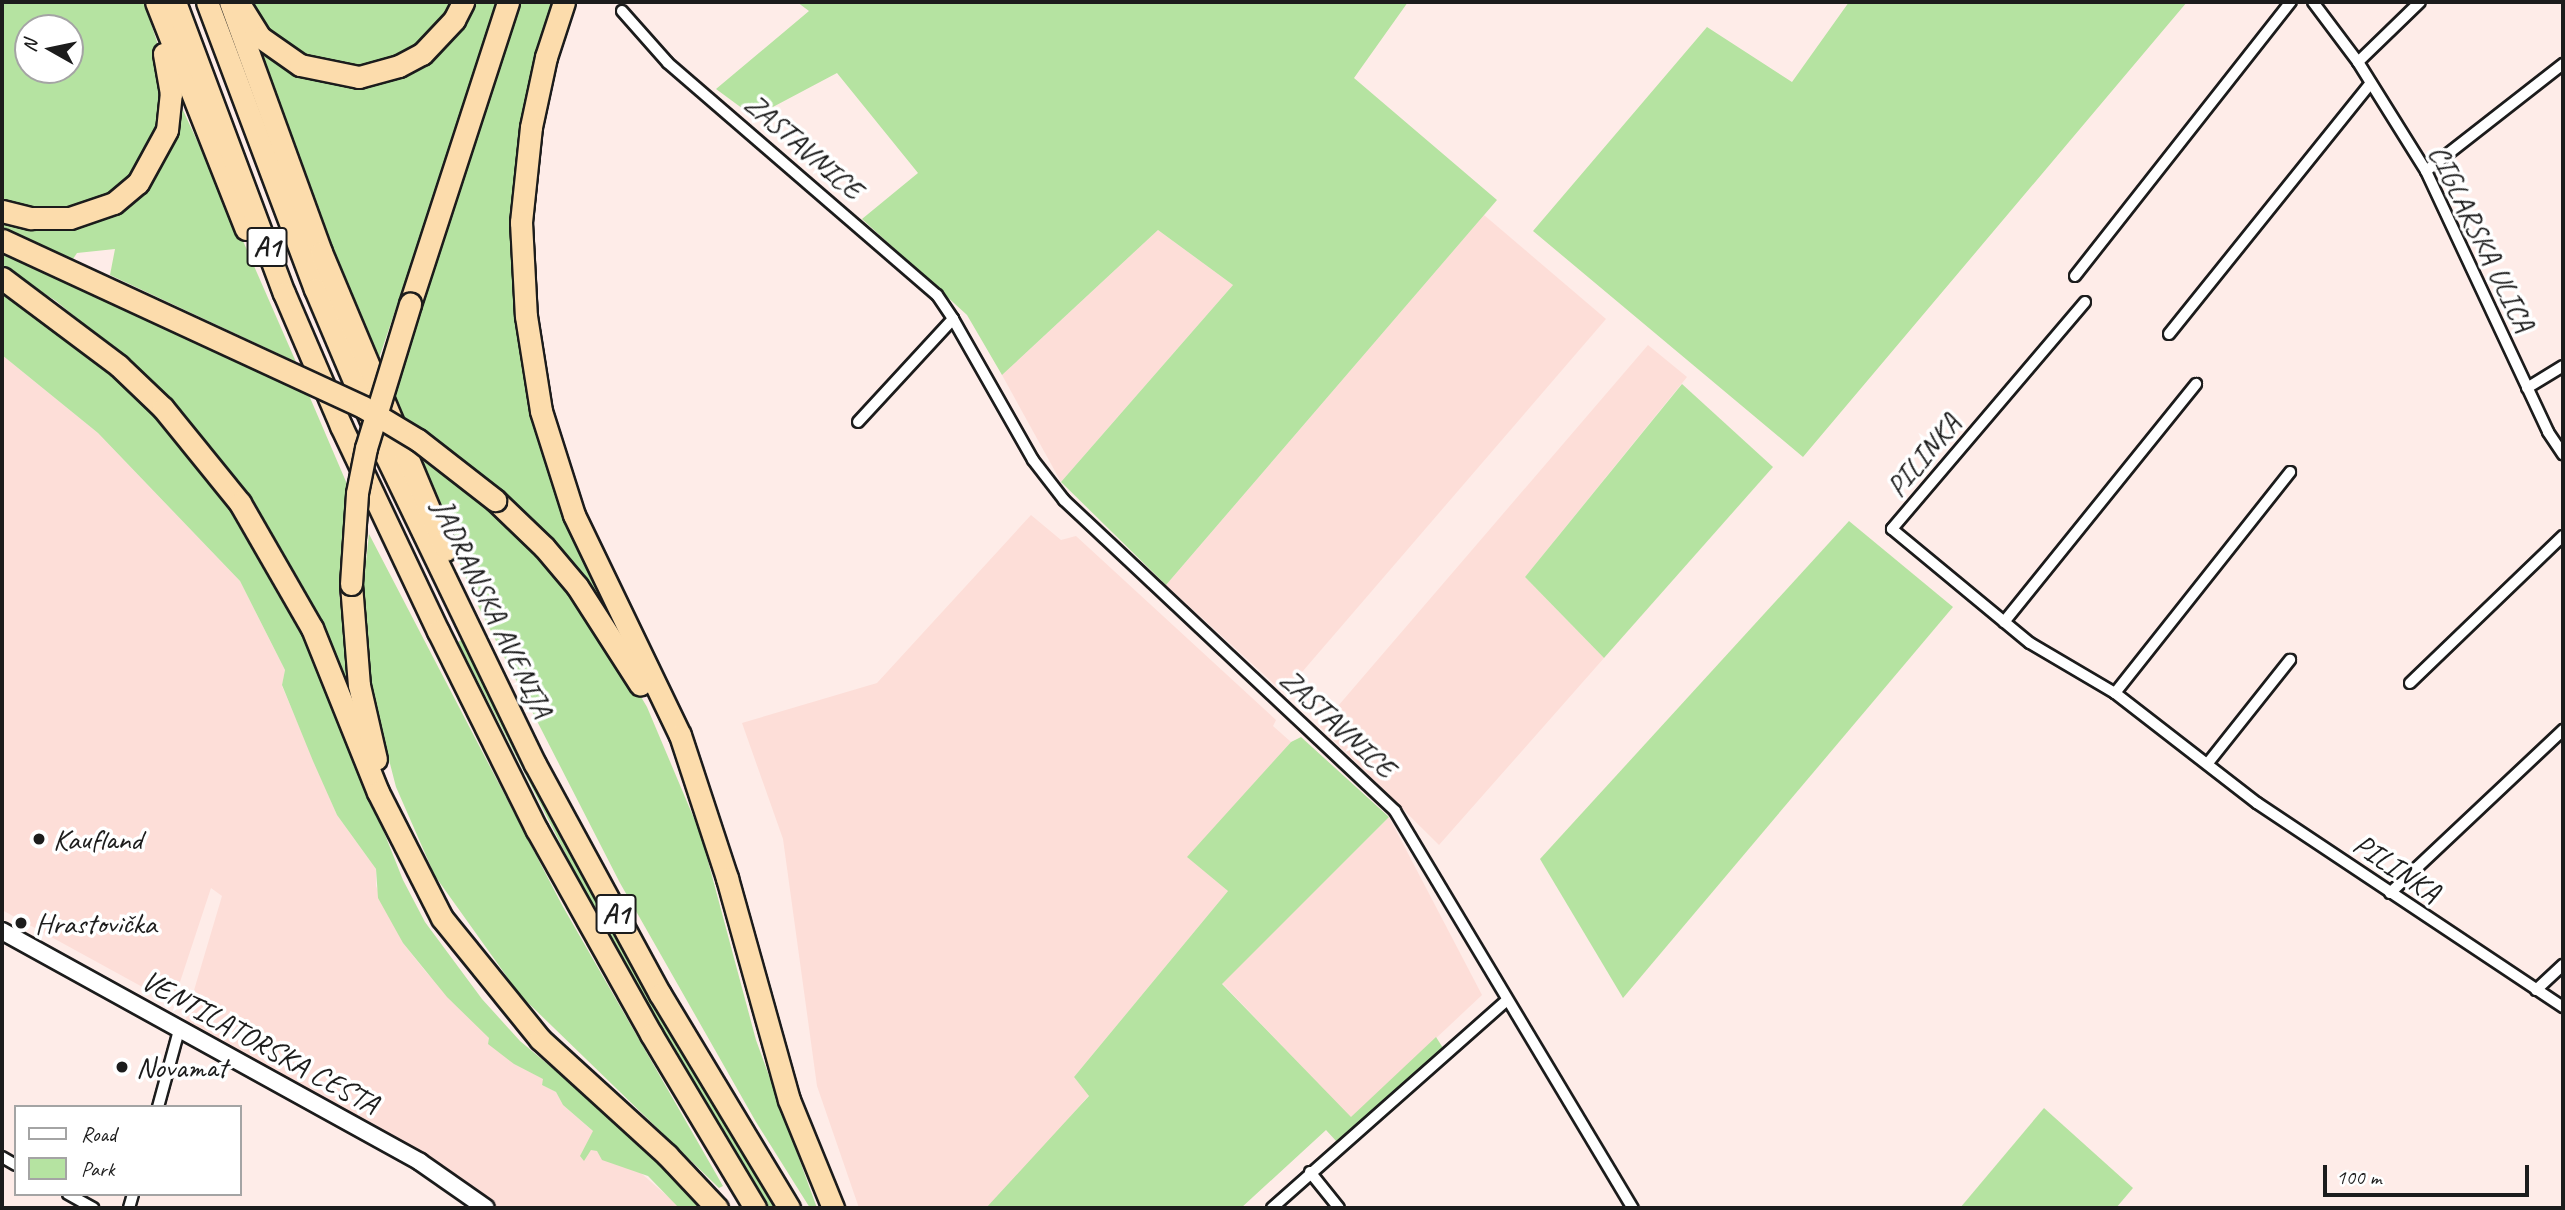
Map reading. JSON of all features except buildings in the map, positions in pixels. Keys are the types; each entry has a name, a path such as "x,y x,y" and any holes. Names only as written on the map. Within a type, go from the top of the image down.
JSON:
{"highway":[{"path":"2,211 31,218 70,218 114,203 150,168 167,130 171,94 166,59 147,2"},
{"path":"156,2 214,158 340,451 404,586 438,631"},
{"name":"JADRANSKA AVENIJA","path":"175,2 284,293 341,426 438,631 537,830 651,1034 755,1208"},
{"name":"JADRANSKA AVENIJA","path":"207,2 315,289 385,454 535,764 660,994 789,1208"},
{"path":"230,2 321,252 445,544 461,610"},
{"path":"239,2 260,37 277,50 317,71 359,77 399,66 422,54 454,20 463,2"},
{"path":"415,870 391,810 365,717 351,584 357,493 366,448 410,304 508,2"},
{"path":"564,2 546,57 531,127 522,222 532,363 555,462 574,515 680,735 688,768 727,878 789,1100 833,1208"},
{"path":"2,240 363,407 418,440 495,500 544,547 577,586 611,634 688,768"},
{"path":"2,278 119,366 163,408 240,503 312,628 378,792 415,870 470,957 540,1039 667,1155 717,1208"}],"main road":[{"name":"VENTILATORSKA CESTA","path":"2,931 420,1162 486,1208"}],"street":[{"path":"2075,276 2291,2"},
{"name":"CIGLARSKA ULICA","path":"2313,2 2358,62 2426,171 2527,388 2563,454"},
{"path":"2358,62 2420,2"},
{"name":"ZASTAVNICE","path":"622,10 668,62 937,295 1033,460 1064,500 1395,811 1633,1208"},
{"path":"2426,171 2563,64"},
{"path":"2169,334 2371,83"},
{"name":"PILINKA","path":"2085,302 1892,528 2004,622 2053,659 2115,693 2256,803 2563,1007"},
{"path":"858,422 953,319"},
{"path":"2527,388 2563,366"},
{"path":"2004,622 2196,384"},
{"path":"2115,693 2290,472"},
{"path":"2410,683 2563,536"},
{"path":"2208,763 2290,660"},
{"path":"2390,893 2563,730"},
{"path":"2536,990 2563,965"},
{"path":"1272,1208 1506,1000"},
{"path":"159,1105 179,1030"},
{"path":"1310,1172 1339,1208"},
{"path":"72,1196 93,1208"}],"shaded area":[{"path":"1484,215 1606,319 1284,693 1166,585"},
{"path":"1158,230 1233,285 1061,482 1002,375"},
{"path":"1648,345 1687,377 1525,577 1604,658 1439,845 1320,727"},
{"path":"2,355 98,433 240,581 285,670 282,686 337,815 376,869 376,886 403,943 426,972 514,1064 544,1079 542,1085 556,1092 563,1105 681,1208 498,1208 461,1179 184,1024 222,896 211,888 178,988 168,1001 2,910"},
{"path":"1031,515 1061,540 1076,536 1276,720 1273,726 1291,742 1188,857 1228,891 1074,1077 1089,1095 1035,1158 986,1208 859,1208 817,1086 783,839 742,723 877,683"},
{"path":"1389,817 1482,995 1351,1118 1222,983"}],"green space":[{"path":"2,2 144,2 160,51 162,119 141,167 103,200 49,214 2,203"},
{"path":"246,2 456,2 448,16 410,53 360,68 311,61 269,33"},
{"path":"473,2 500,2 375,370 295,162 261,51 372,81"},
{"path":"517,2 555,2 549,19 520,332 605,606 547,533 508,496 446,447 394,413 391,407 420,299"},
{"path":"797,2 1408,2 1354,78 1497,200 1166,585 1061,482 1233,285 1158,230 1002,375 967,315 862,219 918,173 837,73 754,117 716,89 809,11"},
{"path":"1849,2 2187,2 1803,457 1533,231 1707,27 1792,82"},
{"path":"182,108 296,362 110,275 115,249 77,253 73,259 2,227 2,219 44,228 153,177"},
{"path":"2,252 308,393 347,484 339,591 351,690 303,587 268,526 224,466 180,414 118,352 56,301 2,266"},
{"path":"2,288 75,341 177,438 252,539 310,646 403,880 425,922 482,999 520,1041 647,1147 706,1208 679,1208 648,1176 602,1160 597,1151 591,1150 584,1161 580,1156 593,1131 563,1105 556,1092 542,1085 543,1079 514,1064 488,1044 489,1038 447,997 403,943 378,898 376,869 337,815 282,685 285,670 240,581 98,433 2,355"},
{"path":"1682,384 1773,467 1604,658 1525,577"},
{"path":"415,455 496,514 552,571 621,663 647,707 701,835 756,1040 817,1208 810,1208 756,1122 620,883 476,602 456,554 460,540 453,537"},
{"path":"1849,521 1953,607 1623,998 1540,859"},
{"path":"369,534 562,905 723,1186 719,1188 520,995 435,876 396,787 372,694 362,599"},
{"path":"464,638 552,818 776,1208 769,1208 692,1082 583,888 458,642"},
{"path":"1301,737 1389,817 1222,984 1351,1117 1436,1037 1443,1048 1337,1142 1326,1130 1241,1208 986,1208 1089,1096 1074,1077 1228,891 1187,857 1291,742"},
{"path":"2044,1108 2133,1188 2116,1208 1960,1208"}],"place":[{"name":"Kaufland","path":"39,839"},
{"name":"Hrastovička","path":"21,923"},
{"name":"Novamat","path":"122,1067"}]}
